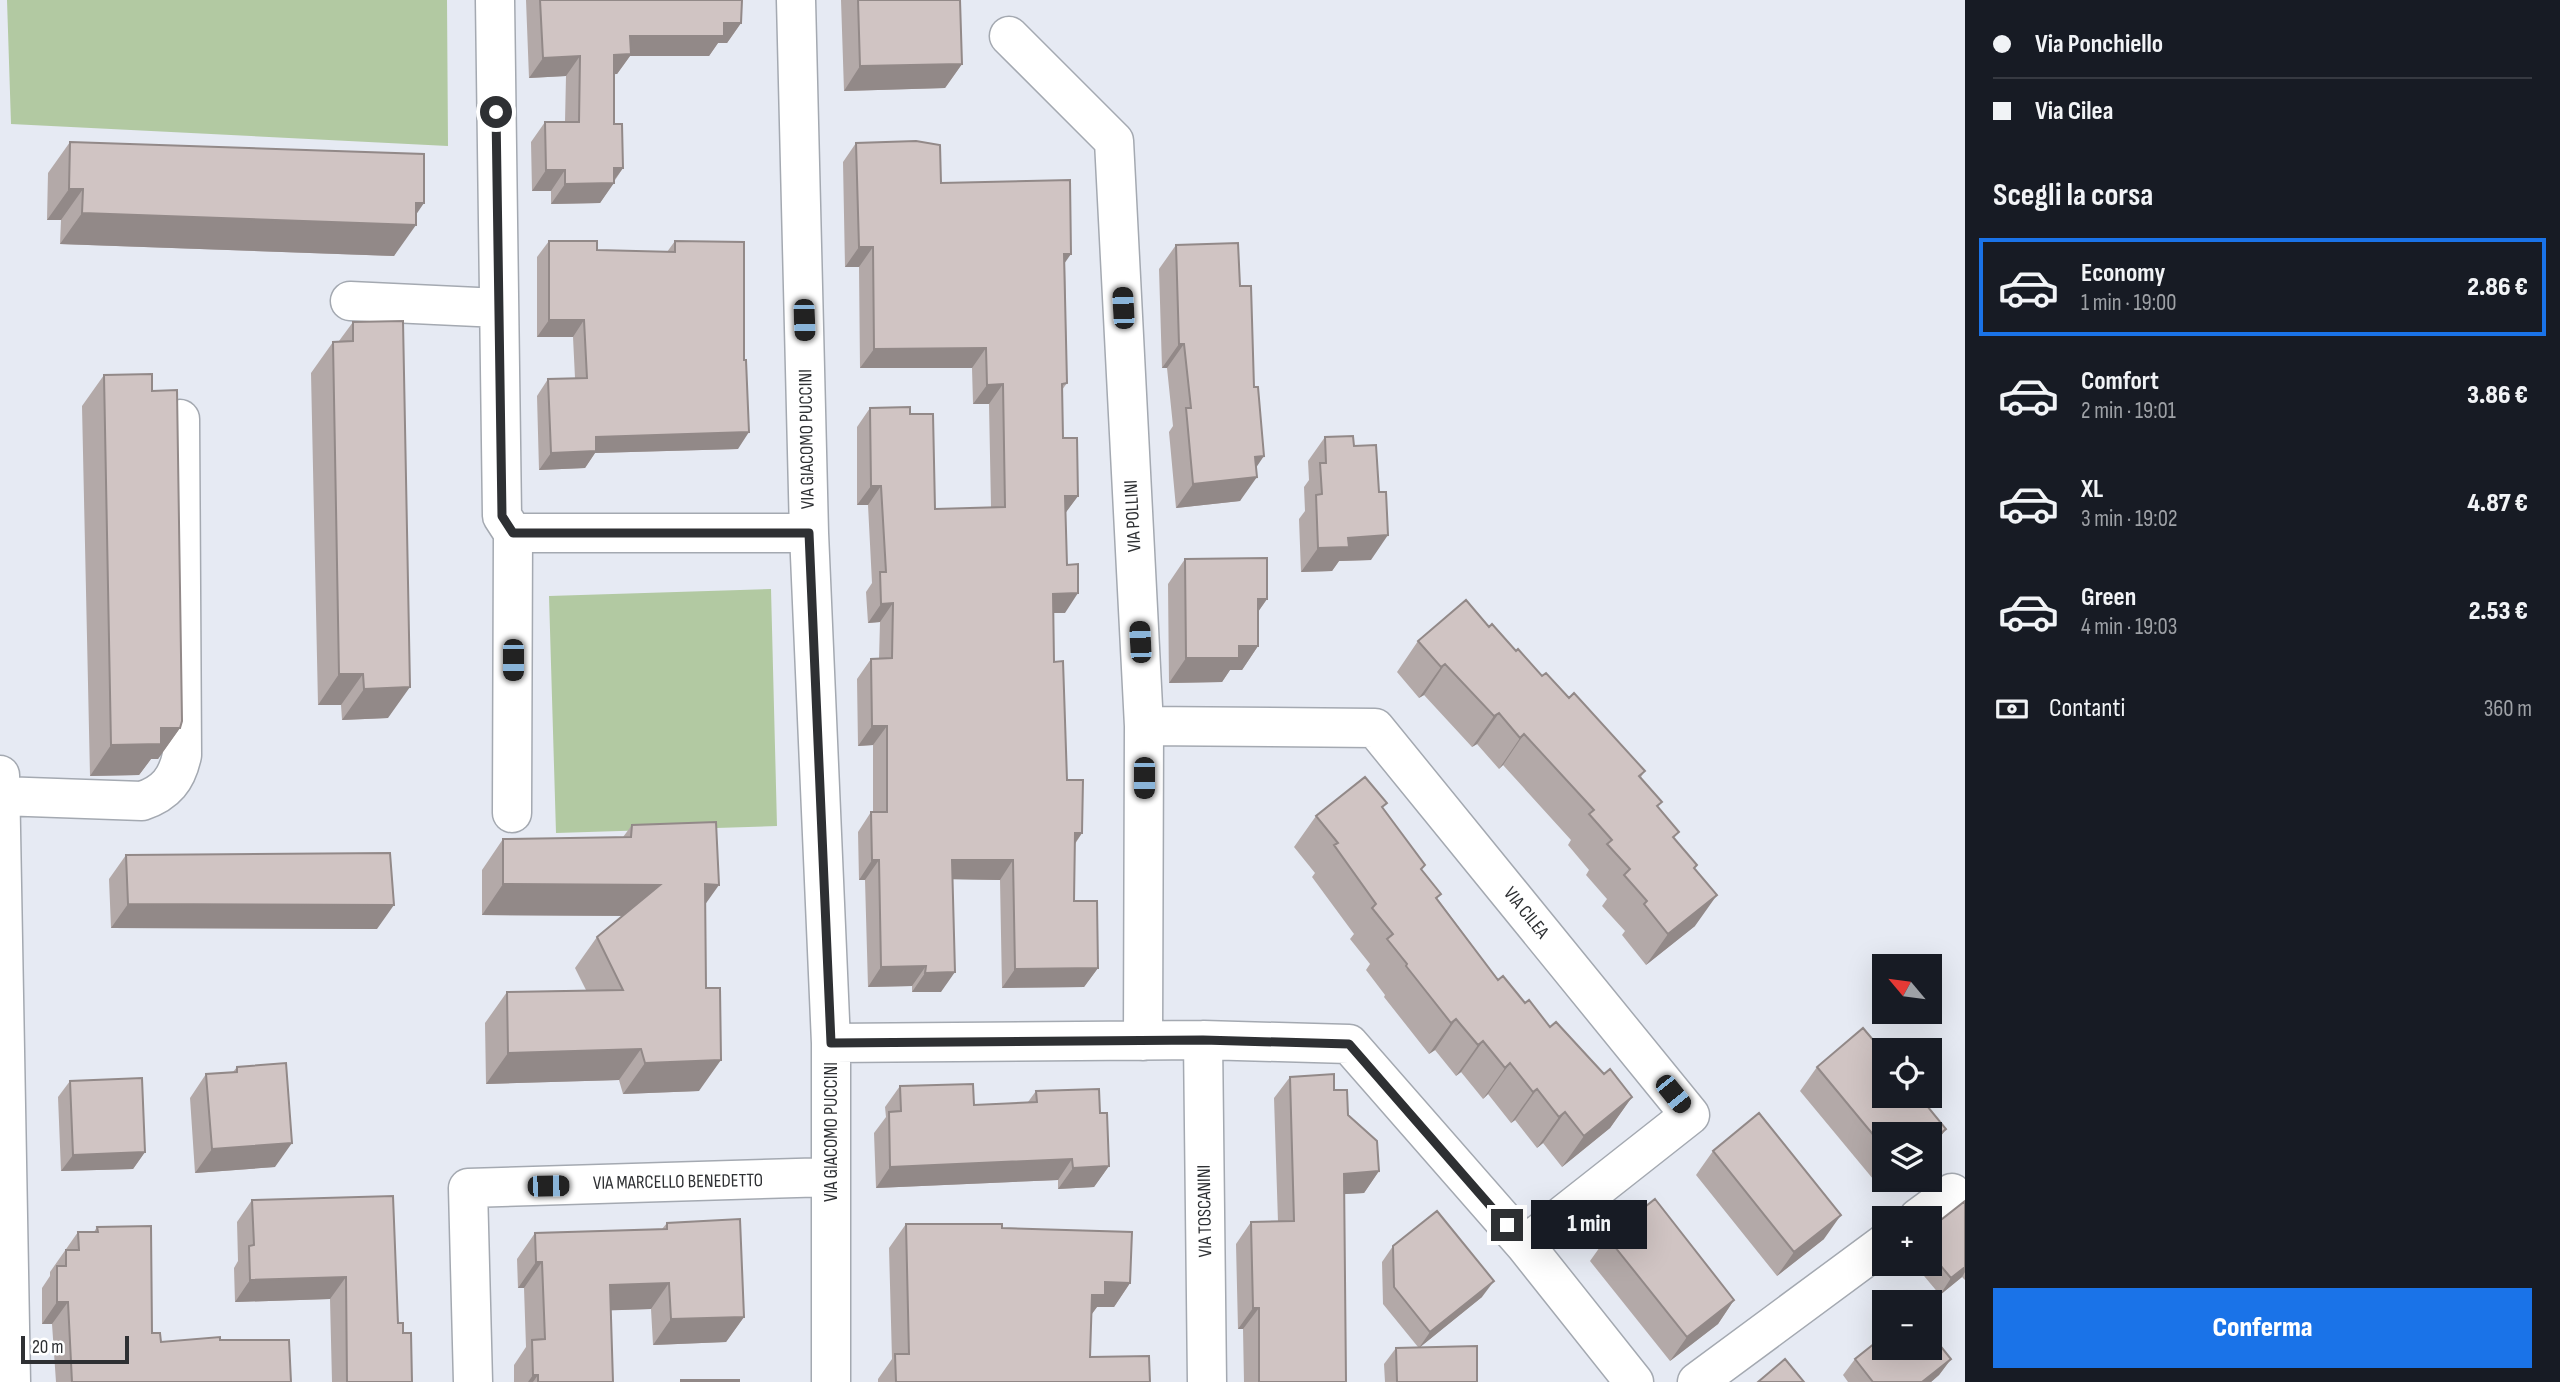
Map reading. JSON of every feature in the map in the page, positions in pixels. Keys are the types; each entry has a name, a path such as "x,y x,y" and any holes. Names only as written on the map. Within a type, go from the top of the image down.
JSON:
{"street":[{"path":"495,0 502,516 513,533 512,813"},
{"name":"VIA GIACOMO PUCCINI","path":"796,0 809,533 831,1043 831,1382"},
{"name":"VIA POLLINI","path":"1009,36 1114,141 1144,726 1143,1041"},
{"path":"350,300 499,308"},
{"path":"1,796 142,801 163,791 179,770 182,755 180,419"},
{"path":"513,533 809,533"},
{"name":"VIA CILEA","path":"1144,726 1375,728 1690,1115 1525,1245"},
{"path":"0,775 11,1382"},
{"path":"831,1043 1203,1040 1349,1044 1525,1245 1634,1382"},
{"name":"VIA TOSCANINI","path":"1203,1040 1208,1382"},
{"name":"VIA MARCELLO BENEDETTO","path":"473,1382 468,1188 831,1177"},
{"path":"1934,1206 1952,1193"},
{"path":"1698,1382 1872,1253"}],"green space":[{"path":"7,0 447,0 448,146 11,124"},
{"path":"771,589 777,826 556,833 549,596"}],"building":[{"path":"540,0 742,0 741,23 724,23 724,36 630,36 631,54 614,55 614,124 622,124 623,168 614,168 614,183 565,184 565,170 546,170 545,122 579,122 580,56 543,58"},
{"path":"858,0 960,0 962,64 860,66"},
{"path":"916,141 940,145 941,183 1070,180 1071,254 1064,254 1067,383 1062,384 1063,438 1077,438 1078,496 1065,496 1067,565 1078,564 1078,593 1053,594 1054,662 1063,661 1067,780 1083,780 1082,833 1075,833 1074,901 1097,901 1098,968 1015,969 1013,860 952,860 955,972 925,973 926,966 881,967 879,860 872,860 871,812 887,812 887,726 872,726 871,659 892,658 893,603 881,604 880,572 886,572 881,486 871,486 870,408 910,407 910,414 933,414 935,509 1005,507 1003,384 987,385 986,348 874,349 873,247 859,247 856,143"},
{"path":"70,142 424,154 424,203 416,203 416,225 82,213 83,189 69,189"},
{"path":"549,241 597,241 597,250 675,252 675,241 744,242 744,360 749,432 596,437 596,451 551,453 548,379 587,378 584,320 549,320"},
{"path":"1238,243 1240,286 1251,286 1254,387 1258,387 1264,456 1255,457 1257,477 1193,484 1186,408 1191,408 1184,344 1179,344 1176,245"},
{"path":"403,321 410,687 364,689 363,674 339,674 333,342 353,341 353,322"},
{"path":"152,374 152,391 177,390 182,721 180,728 161,728 161,744 111,745 104,375"},
{"path":"1353,436 1354,446 1376,445 1379,492 1386,492 1388,535 1348,538 1349,547 1318,548 1316,495 1322,494 1320,463 1326,463 1325,437"},
{"path":"1267,558 1267,599 1258,599 1258,646 1239,646 1239,658 1186,658 1185,559"},
{"path":"1466,600 1489,627 1492,624 1542,676 1546,673 1569,698 1574,693 1645,771 1639,776 1662,802 1657,806 1679,832 1673,837 1697,865 1694,868 1717,895 1668,934 1644,904 1647,901 1624,875 1630,869 1607,844 1612,840 1589,814 1594,810 1524,734 1520,738 1499,713 1494,716 1445,664 1441,667 1418,641"},
{"path":"1365,777 1387,803 1382,807 1425,865 1421,869 1441,894 1436,898 1498,980 1503,976 1525,1003 1529,1000 1550,1027 1556,1022 1604,1074 1610,1069 1632,1097 1584,1136 1565,1112 1559,1117 1537,1089 1533,1092 1510,1063 1505,1068 1483,1041 1478,1045 1456,1019 1451,1023 1387,939 1393,934 1372,908 1376,904 1334,845 1338,843 1316,816"},
{"path":"716,822 719,885 705,884 706,988 720,988 721,1060 645,1063 641,1049 508,1053 507,992 623,990 597,937 660,885 503,884 503,839 631,837 632,825"},
{"path":"390,853 394,905 128,904 126,855"},
{"path":"1863,1028 1872,1039 1872,1108 1929,1108 1940,1122 1872,1122 1872,1133 1817,1067"},
{"path":"286,1063 292,1143 212,1149 206,1074 237,1072 237,1067"},
{"path":"1334,1074 1334,1090 1347,1090 1348,1115 1377,1141 1379,1171 1344,1174 1346,1382 1259,1382 1259,1308 1253,1308 1251,1222 1294,1221 1290,1077"},
{"path":"142,1078 145,1152 73,1155 70,1081"},
{"path":"973,1084 974,1105 1037,1102 1036,1091 1099,1089 1100,1113 1107,1113 1109,1166 1073,1168 1072,1159 890,1167 889,1112 901,1111 900,1086"},
{"path":"1759,1113 1841,1215 1794,1252 1713,1151"},
{"path":"393,1196 398,1323 403,1323 403,1333 411,1333 412,1382 347,1382 346,1277 250,1280 249,1246 254,1245 252,1200"},
{"path":"1655,1199 1734,1300 1687,1337 1607,1237"},
{"path":"1965,1201 1965,1267 1951,1278 1942,1267 1942,1219"},
{"path":"1437,1211 1494,1281 1430,1332 1394,1287 1393,1246"},
{"path":"740,1219 744,1317 671,1319 669,1283 610,1285 613,1382 538,1382 538,1375 533,1375 532,1340 545,1339 542,1262 536,1262 535,1233 667,1229 667,1223"},
{"path":"906,1224 1002,1224 1002,1228 1132,1232 1130,1283 1105,1282 1105,1295 1092,1295 1090,1357 1149,1356 1150,1382 896,1382 895,1354 909,1354"},
{"path":"151,1226 152,1333 160,1333 161,1342 220,1337 220,1340 289,1340 291,1382 72,1382 68,1302 57,1302 57,1266 66,1266 66,1250 79,1250 78,1232 98,1232 97,1227"},
{"path":"1872,1345 1872,1360 1942,1360 1942,1348 1951,1359 1922,1382 1873,1382 1855,1359"},
{"path":"1477,1346 1477,1382 1397,1382 1396,1348"},
{"path":"1785,1359 1804,1382 1758,1382"},
{"path":"739,1380 739,1382 681,1382"}],"route":[{"path":"496,112 502,516 513,533 809,533 831,1043 1203,1040 1349,1044 1507,1225"}]}
